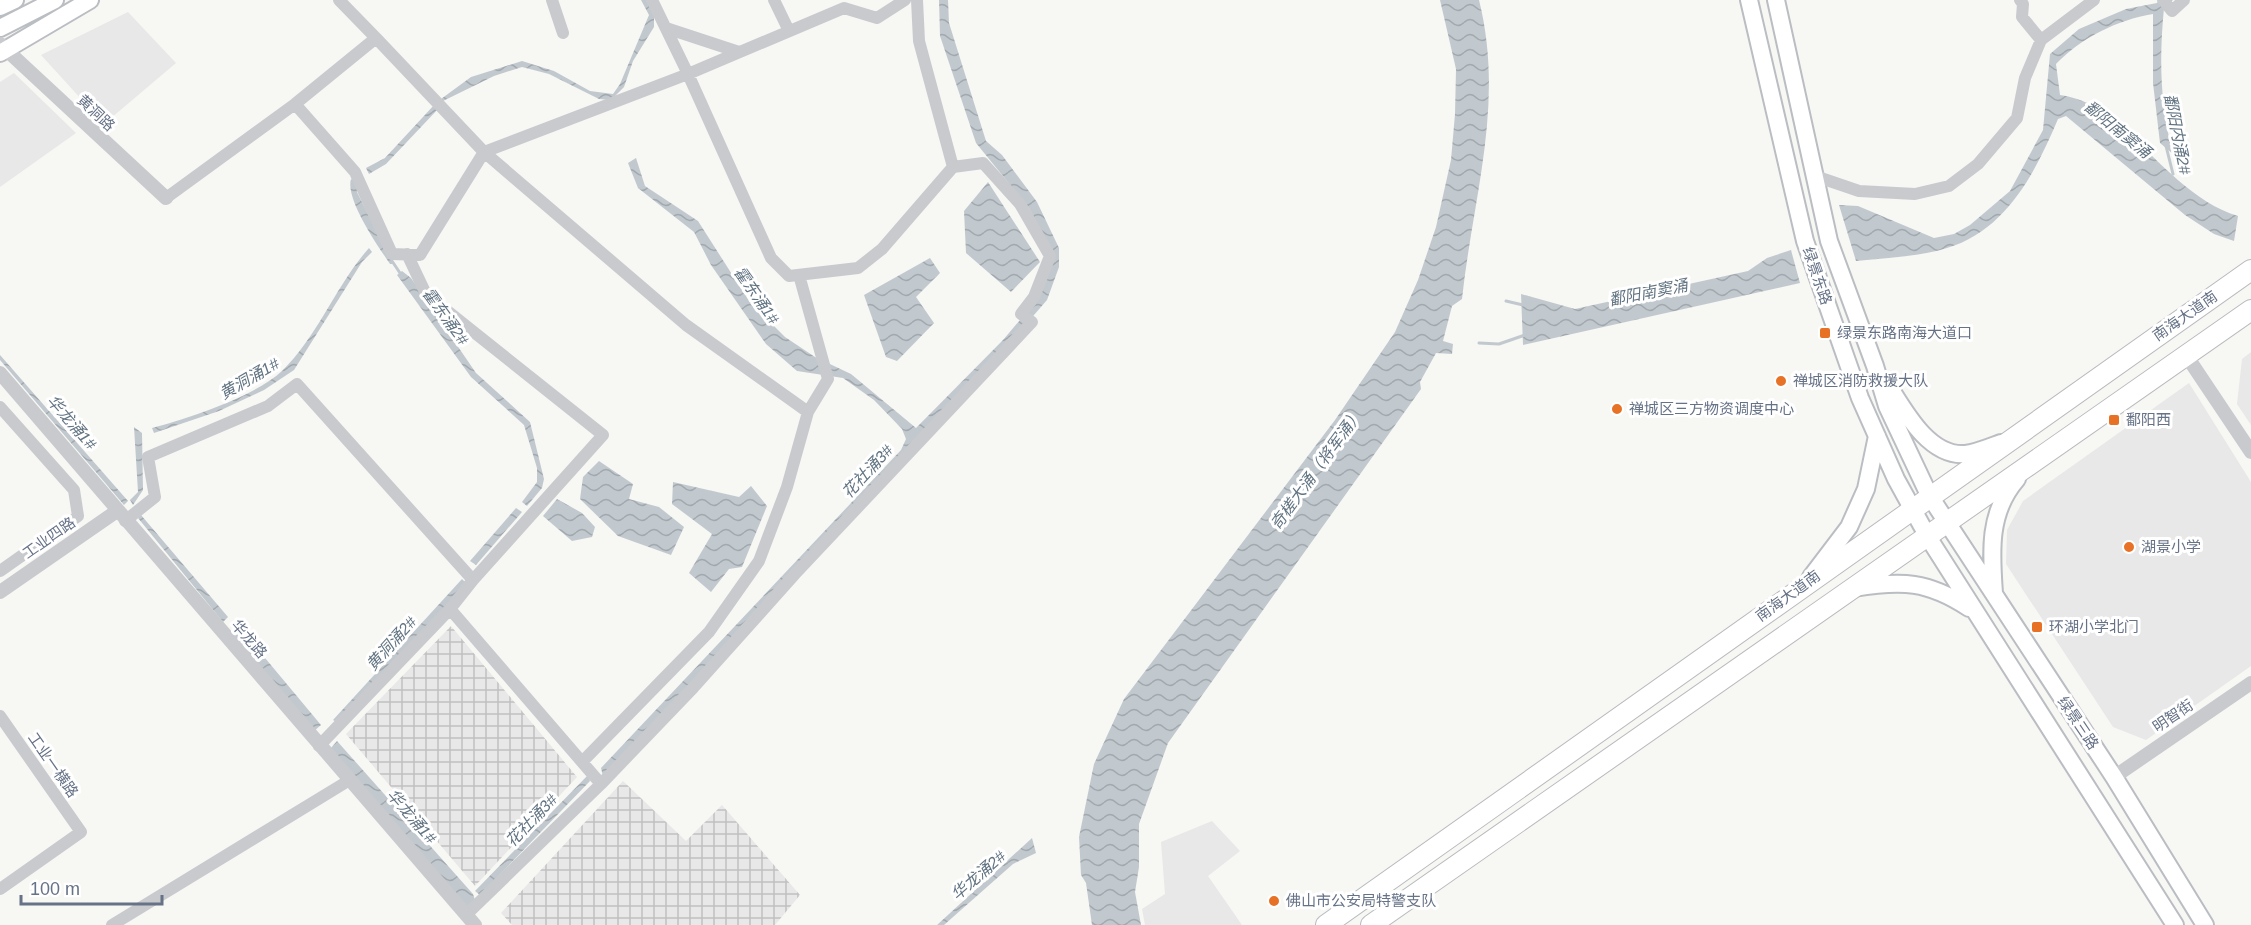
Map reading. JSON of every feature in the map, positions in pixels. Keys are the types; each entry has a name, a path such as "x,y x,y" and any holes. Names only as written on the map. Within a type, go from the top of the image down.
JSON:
{"highway":[{"name":"南海大道南","path":"1326,925 1516,793 1929,495 2251,270"},
{"name":"南海大道南","path":"1371,925 2251,310"}],"main road":[{"path":"0,7 15,0"},
{"path":"0,28 55,0"},
{"path":"2,49 90,0"},
{"name":"绿景东路","path":"1749,0 1805,241 1860,398 1911,508 1928,537"},
{"name":"绿景东路","path":"1776,0 1829,242 1875,366 1887,406 1929,495 1947,523"},
{"path":"1875,366 1911,420 1936,446 1964,454 2004,442"},
{"path":"1807,583 1849,527 1866,489 1876,436"},
{"path":"1994,597 1991,552 1996,517 2004,494 2028,466"},
{"name":"绿景三路","path":"1947,523 2114,777 2205,925"},
{"name":"绿景三路","path":"1928,537 2175,925"},
{"path":"1853,589 1891,582 1918,584 1946,593 1975,612"}],"street":[{"path":"339,0 484,152 686,325 808,412"},
{"path":"552,0 563,33"},
{"path":"468,922 596,778 693,688 795,574 982,377 1027,318 1020,314 1034,297 1050,256 1020,204 983,163 953,167 882,249 858,268 789,276 771,258 652,0"},
{"path":"774,0 789,31"},
{"path":"295,104 355,172 392,254 420,255 484,152 688,74 844,8 877,18 905,0"},
{"path":"917,0 919,41 953,167"},
{"path":"2020,0 2023,4 2022,17 2041,40"},
{"path":"1815,176 1858,191 1915,194 1949,186 1978,164 2017,118 2025,78 2041,40 2094,0"},
{"path":"2163,0 2172,11 2184,0"},
{"path":"666,28 739,52"},
{"path":"166,198 295,104 376,38"},
{"name":"黄洞路","path":"2,49 166,198"},
{"path":"319,746 450,609 473,580 603,435 426,294 406,254"},
{"path":"582,762 709,632 759,561 787,487 808,412 828,379 799,275"},
{"path":"2186,355 2251,452"},
{"name":"华龙路","path":"0,374 468,922"},
{"path":"121,516 155,496 148,457 268,406 297,384 473,580"},
{"path":"0,406 74,490 78,516 0,570"},
{"path":"49,462 64,449"},
{"name":"工业四路","path":"0,592 121,516"},
{"path":"450,609 596,778"},
{"name":"明智街","path":"2114,777 2251,683"},
{"name":"工业一横路","path":"0,716 81,831 0,889"},
{"path":"112,925 348,781"}],"shaded area":[{"path":"128,12 176,63 104,124 41,55"},
{"path":"14,73 76,133 0,187 0,82"},
{"path":"2251,352 2251,425 2237,404 2242,359"},
{"name":"湖景小学","path":"2189,383 2251,482 2251,666 2146,740 2113,727 2006,564 2007,530 2023,501"},
{"path":"451,626 577,777 475,886 346,734"},
{"path":"623,781 686,841 722,805 800,895 775,925 512,925 501,913"},
{"path":"1212,821 1240,851 1208,876 1242,925 1145,925 1142,909 1165,894 1161,842"}],"water":[{"path":"641,0 646,0 654,13 654,27 633,61 624,87 611,100 599,99 549,74 522,67 494,76 443,101 441,99 471,77 522,61 554,71 590,91 613,94 620,84 649,15"},
{"path":"939,0 948,0 949,23 986,141 1002,155 1037,202 1059,248 1059,267 1047,300 977,381 603,776 601,768 901,450 906,439 902,429 874,400 843,378 797,371 766,344 711,265 694,232 638,188 628,163 636,158 645,186 698,221 749,301 785,337 815,357 851,374 916,428 1003,340 1036,301 1050,266 1045,238 1029,208 976,143 940,36"},
{"name":"奇槎大涌（将军涌）","path":"1440,0 1479,0 1486,38 1489,76 1484,150 1462,299 1452,306 1443,341 1453,344 1452,354 1436,353 1420,382 1421,389 1168,743 1139,824 1139,867 1135,892 1141,925 1092,925 1086,883 1081,875 1079,837 1094,764 1124,699 1335,420 1395,332 1418,280 1436,227 1451,160 1455,114 1456,69"},
{"path":"2159,0 2173,0 2164,8 2161,64 2165,118 2173,154 2160,143 2153,83 2153,14 2126,21 2100,32 2066,55 2056,64 2060,95 2081,100 2100,110 2112,119 2112,124 2118,131 2126,131 2164,168 2192,191 2222,210 2238,216 2234,241 2214,234 2185,215 2066,116 2058,119 2040,159 2017,196 1987,228 1968,239 1936,251 1856,261 1839,205 1858,206 1934,238 1954,234 1970,225 2010,191 2043,130 2050,54 2079,29 2126,9 2157,3"},
{"path":"435,104 439,108 386,164 369,174 366,168 385,158"},
{"path":"351,179 357,182 357,192 393,264 390,264 378,246 358,210 350,188"},
{"path":"988,182 1040,262 1011,292 966,253 964,211"},
{"path":"369,248 372,252 362,262 294,370 264,390 219,411 154,433 152,428 184,419 238,398 270,381 282,371 306,342 357,262"},
{"path":"1791,250 1800,283 1523,345 1521,294 1575,309 1748,271 1767,258"},
{"path":"930,258 940,273 916,297 934,323 897,361 886,357 864,295"},
{"path":"402,271 411,278 476,373 530,422 544,479 542,488 527,506 522,502 537,482 537,468 524,425 471,377 397,275"},
{"path":"0,355 128,501 124,505 0,360"},
{"path":"134,427 142,433 143,490 133,505 130,500 138,492"},
{"path":"599,461 633,484 629,499 659,507 684,527 671,555 618,536 580,499 583,477"},
{"path":"673,482 739,497 751,486 767,506 742,567 729,569 711,592 689,573 712,534 672,504"},
{"path":"557,499 582,513 595,527 592,537 572,541 543,516"},
{"path":"516,508 522,512 476,565 470,561"},
{"path":"141,515 228,617 223,622 138,518"},
{"path":"462,579 467,584 338,723 333,720"},
{"path":"240,628 321,725 314,731 233,635"},
{"path":"337,741 473,894 475,900 468,907 330,749"},
{"path":"588,775 590,781 480,895 475,891"},
{"path":"1032,838 1036,853 1013,864 944,925 937,925"}],"waterway":[{"name":"鄱阳内涌2#","path":"2166,146 2173,174"},
{"name":"霍东涌2#","path":"392,261 400,273"},
{"name":"鄱阳南窦涌","path":"1506,301 1523,305"},
{"name":"鄱阳南窦涌","path":"1479,343 1499,344 1525,335"}],"place":[{"name":"绿景东路南海大道口","path":"1825,333"},
{"name":"禅城区消防救援大队","path":"1781,381"},
{"name":"禅城区三方物资调度中心","path":"1617,409"},
{"name":"鄱阳西","path":"2114,420"},
{"name":"湖景小学","path":"2129,547"},
{"name":"环湖小学北门","path":"2037,627"},
{"name":"佛山市公安局特警支队","path":"1274,901"}],"water label":[{"name":"霍东涌1#","path":"757,295"},
{"name":"黄洞涌1#","path":"249,378"},
{"name":"华龙涌1#","path":"72,422"},
{"name":"花社涌3#","path":"867,471"},
{"name":"黄洞涌2#","path":"391,643"},
{"name":"华龙涌1#","path":"412,816"},
{"name":"花社涌3#","path":"531,820"},
{"name":"华龙涌2#","path":"978,875"}]}
